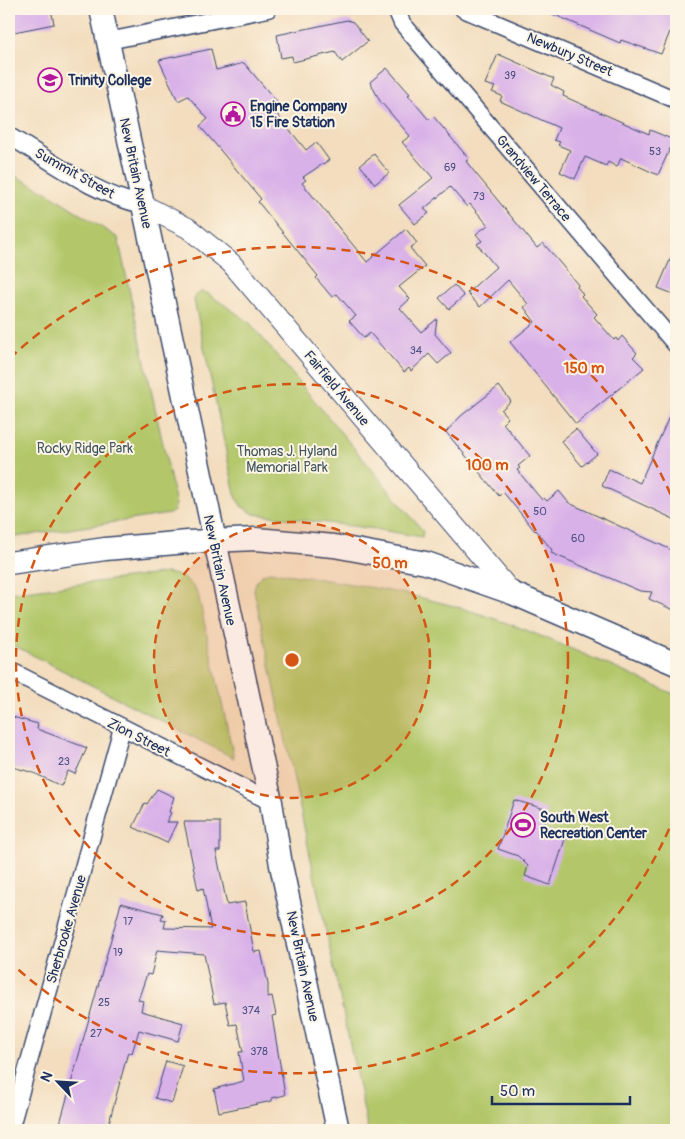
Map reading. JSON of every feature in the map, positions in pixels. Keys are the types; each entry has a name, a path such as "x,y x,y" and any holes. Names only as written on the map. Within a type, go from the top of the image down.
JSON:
{"main road":[{"name":"New Britain Avenue","path":"101,9 271,802 281,865 338,1130"},
{"name":"Fairfield Avenue","path":"9,562 136,546 256,540 296,542 380,554 426,563 512,593 676,664"}],"street":[{"path":"108,41 268,9"},
{"name":"Grandview Terrace","path":"396,9 402,23 676,345"},
{"name":"Newbury Street","path":"464,9 676,100"},
{"name":"Summit Street","path":"9,136 80,180 128,202 143,205"},
{"name":"Fairfield Avenue","path":"143,205 188,228 230,263 512,593"},
{"name":"Zion Street","path":"9,670 271,802"},
{"name":"Sherbrooke Avenue","path":"10,1130 122,728"}],"green space":[{"name":"Rocky Ridge Park","path":"9,173 45,191 118,238 176,504 174,511 169,514 9,538"},
{"name":"Thomas J. Hyland Memorial Park","path":"201,292 207,293 249,322 423,531 422,537 368,528 254,514 241,506 235,494 194,300 196,295"},
{"path":"270,572 383,590 450,605 536,634 676,695 676,1130 368,1130 254,590 259,578"},
{"path":"166,573 185,579 198,594 234,758 9,643 9,593"}],"building":[{"path":"9,9 51,9 54,24 9,33"},
{"path":"541,9 676,9 676,17 661,54 621,40 620,43"},
{"path":"347,20 353,22 368,41 342,62 335,52 293,62 292,56 281,58 277,35"},
{"path":"211,49 216,70 244,63 277,102 271,107 306,150 316,142 329,160 303,177 306,180 302,183 367,262 406,229 417,243 410,248 425,266 399,287 410,299 400,308 421,332 437,319 435,334 451,353 438,364 429,354 411,371 409,368 404,372 370,333 364,338 349,321 356,316 337,294 332,297 316,278 318,276 258,202 261,199 200,126 208,119 188,96 178,101 159,60"},
{"path":"498,54 554,79 551,85 564,92 563,96 649,134 650,130 674,140 658,175 621,158 617,167 608,162 606,166 585,157 575,179 560,172 570,150 558,145 560,142 554,140 559,128 500,101 502,96 492,92 495,87 485,84"},
{"path":"387,68 410,94 408,95 429,120 433,116 469,159 466,161 472,169 537,248 543,243 560,263 578,285 577,287 583,294 581,296 597,314 594,317 614,340 616,338 618,341 622,336 637,353 633,357 644,368 576,424 510,342 535,322 524,307 528,304 508,280 480,307 467,293 496,267 477,244 482,241 476,234 488,225 470,204 467,207 450,187 424,209 429,213 415,224 399,205 433,178 402,142 410,136 380,101 370,82"},
{"path":"374,154 389,173 375,184 360,165"},
{"path":"676,246 676,295 658,288"},
{"path":"454,285 464,296 449,309 439,298"},
{"path":"499,386 511,401 501,410 508,418 503,423 530,456 518,466 520,468 517,470 542,500 544,498 547,501 559,491 569,503 676,552 676,611 649,599 652,592 640,591 551,553 552,550 536,530 503,492 499,496 446,432 461,416"},
{"path":"676,401 676,520 602,486 609,469 640,483"},
{"path":"576,429 597,454 582,466 561,441"},
{"path":"9,716 38,724 37,729 87,748 75,774 68,771 61,786 34,773 9,766"},
{"path":"157,789 174,797 169,812 171,813 166,822 177,822 167,843 133,827 145,803 147,804"},
{"path":"514,800 548,810 542,828 566,836 550,885 525,876 528,866 518,856 498,849"},
{"path":"184,822 220,822 220,851 216,851 227,905 245,902 254,952 261,951 268,984 268,997 272,996 276,1015 272,1016 285,1095 272,1098 272,1101 219,1112 214,1089 244,1081 239,1052 243,1052 237,1024 230,1025 225,1002 214,1004 204,954 157,950 151,975 147,974 138,1000 143,1001 141,1011 183,1023 178,1041 139,1030 132,1053 128,1052 107,1130 71,1130 59,1127 121,903 163,914 161,919 166,920 164,928 211,929 203,888 198,890"},
{"path":"166,1061 183,1066 172,1103 155,1098"}],"place":[{"name":"Trinity College","path":"50,80"},
{"name":"Engine Company 15 Fire Station","path":"233,114"},
{"name":"South West Recreation Center","path":"523,825"}]}
